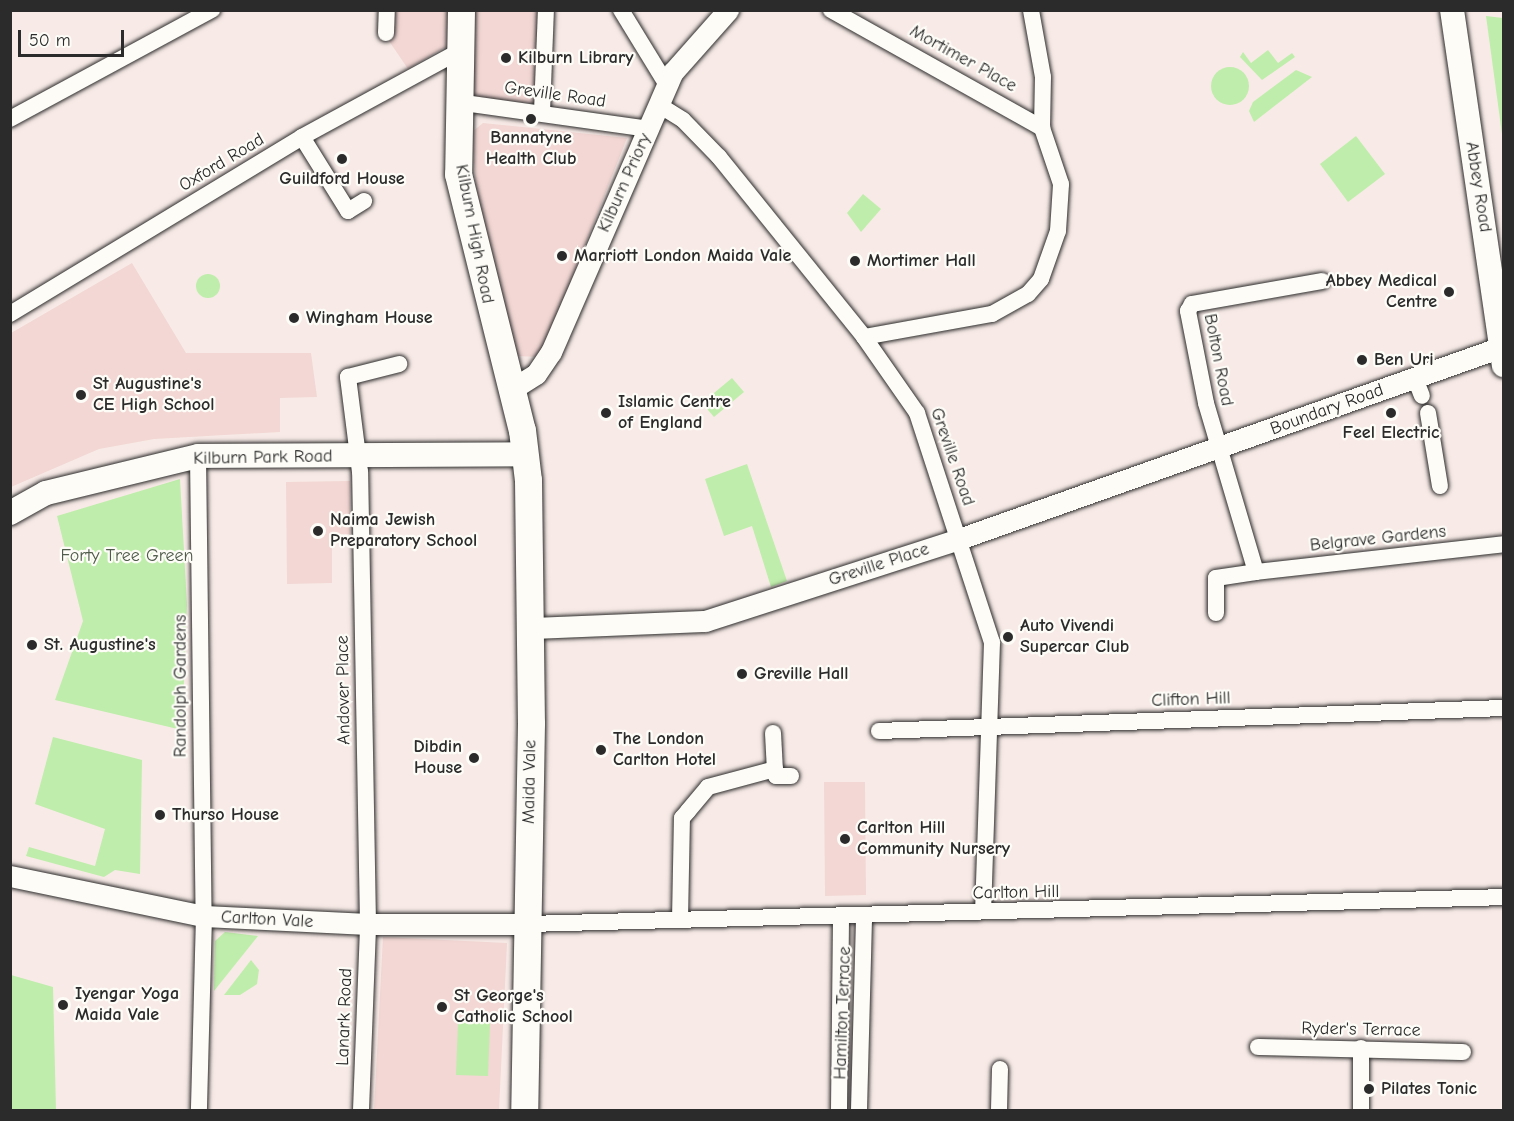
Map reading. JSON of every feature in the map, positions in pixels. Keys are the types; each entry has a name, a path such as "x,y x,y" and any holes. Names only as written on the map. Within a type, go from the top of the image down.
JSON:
{"main road":[{"name":"Kilburn High Road","path":"461,10 457,102 458,174 526,454"},
{"name":"Abbey Road","path":"1452,10 1503,352"},
{"name":"Kilburn Park Road","path":"10,513 46,493 198,456 526,454"},
{"name":"Maida Vale","path":"524,1110 531,628 526,454"}],"street":[{"path":"10,119 212,10"},
{"path":"386,33 387,10"},
{"path":"542,112 546,10"},
{"path":"621,10 667,85"},
{"name":"Kilburn Priory","path":"509,378 540,367 667,85 728,10"},
{"name":"Mortimer Place","path":"831,10 1042,128"},
{"path":"864,337 992,314 1028,294 1050,261 1062,211 1061,184 1042,128 1043,77 1031,10"},
{"name":"Oxford Road","path":"10,314 302,136 458,52"},
{"name":"Greville Road","path":"457,102 542,112 649,129"},
{"name":"Greville Road","path":"659,105 698,133 864,337 917,413 992,642 992,727 983,911"},
{"path":"302,136 348,211 364,201"},
{"name":"Bolton Road","path":"1218,448 1187,321 1192,304 1322,281"},
{"name":"Boundary Road","path":"1218,448 1418,387 1503,352"},
{"name":"Andover Place","path":"368,924 360,456 348,377 399,364"},
{"path":"1428,413 1440,486"},
{"path":"1218,448 1256,572"},
{"name":"Greville Place","path":"531,628 693,624 959,539 1218,448"},
{"name":"Randolph Gardens","path":"198,456 204,916 199,1110"},
{"name":"Belgrave Gardens","path":"1216,613 1216,578 1503,544"},
{"name":"Clifton Hill","path":"879,731 1503,708"},
{"path":"772,733 776,776 792,776"},
{"path":"680,920 682,818 708,787 775,769"},
{"name":"Carlton Vale","path":"10,876 204,916 368,924 528,924"},
{"name":"Carlton Hill","path":"528,924 841,918 983,911 1503,897"},
{"name":"Hamilton Terrace","path":"859,1110 864,917"},
{"name":"Hamilton Terrace","path":"838,1110 841,918"},
{"name":"Lanark Road","path":"361,1110 368,924"},
{"name":"Ryder's Terrace","path":"1258,1047 1463,1052"},
{"path":"1361,1048 1361,1110"},
{"path":"999,1110 1000,1069"}],"shaded area":[{"path":"389,11 546,11 540,104 469,97 474,30 408,69 387,38"},
{"path":"483,123 627,138 541,357 515,356 478,221 472,132"},
{"name":"St Augustine's CE High School","path":"132,263 186,353 311,353 317,397 280,398 280,432 154,439 99,449 11,487 11,333"},
{"name":"Naima Jewish Preparatory School","path":"350,481 350,534 332,534 332,583 287,584 286,482"},
{"name":"Carlton Hill Community Nursery","path":"824,782 865,782 866,895 825,896"},
{"name":"St George's Catholic School","path":"383,937 507,943 499,1110 374,1110"}],"green space":[{"path":"1486,16 1503,18 1503,134 1502,134"},
{"path":"1268,50 1278,63 1292,53 1295,57 1262,80 1240,57 1243,52 1251,63"},
{"path":"1230,67 1243,73 1249,86 1243,99 1230,105 1217,99 1211,86 1217,73"},
{"path":"1296,70 1312,77 1254,122 1249,111 1253,102"},
{"path":"1356,136 1385,174 1348,202 1320,164"},
{"path":"863,194 881,209 861,232 847,213"},
{"path":"208,274 216,278 220,286 216,294 208,298 200,294 196,286 200,278"},
{"path":"732,378 744,392 714,417 702,403"},
{"path":"747,464 787,581 771,587 752,526 724,536 705,479"},
{"name":"Forty Tree Green","path":"180,479 187,605 182,730 55,700 83,621 57,516"},
{"path":"53,737 142,760 140,874 115,870 104,877 26,856 29,847 95,866 105,829 35,804"},
{"path":"225,932 258,936 214,991 215,941"},
{"path":"251,960 259,970 257,984 240,995 224,995"},
{"path":"11,975 53,987 56,1110 11,1110"},
{"path":"458,1023 490,1023 488,1076 456,1075"}],"place":[{"name":"Kilburn Library","path":"506,58"},
{"name":"Bannatyne Health Club","path":"531,119"},
{"name":"Guildford House","path":"342,159"},
{"name":"Marriott London Maida Vale","path":"562,256"},
{"name":"Mortimer Hall","path":"855,261"},
{"name":"Abbey Medical Centre","path":"1449,292"},
{"name":"Wingham House","path":"294,318"},
{"name":"Ben Uri","path":"1362,360"},
{"name":"St Augustine's CE High School","path":"81,395"},
{"name":"Islamic Centre of England","path":"606,413"},
{"name":"Feel Electric","path":"1391,413"},
{"name":"Naima Jewish Preparatory School","path":"318,531"},
{"name":"Auto Vivendi Supercar Club","path":"1008,637"},
{"name":"St. Augustine's","path":"32,645"},
{"name":"Greville Hall","path":"742,674"},
{"name":"The London Carlton Hotel","path":"601,750"},
{"name":"Dibdin House","path":"474,758"},
{"name":"Thurso House","path":"160,815"},
{"name":"Carlton Hill Community Nursery","path":"845,839"},
{"name":"Iyengar Yoga Maida Vale","path":"63,1005"},
{"name":"St George's Catholic School","path":"442,1007"},
{"name":"Pilates Tonic","path":"1369,1089"}]}
